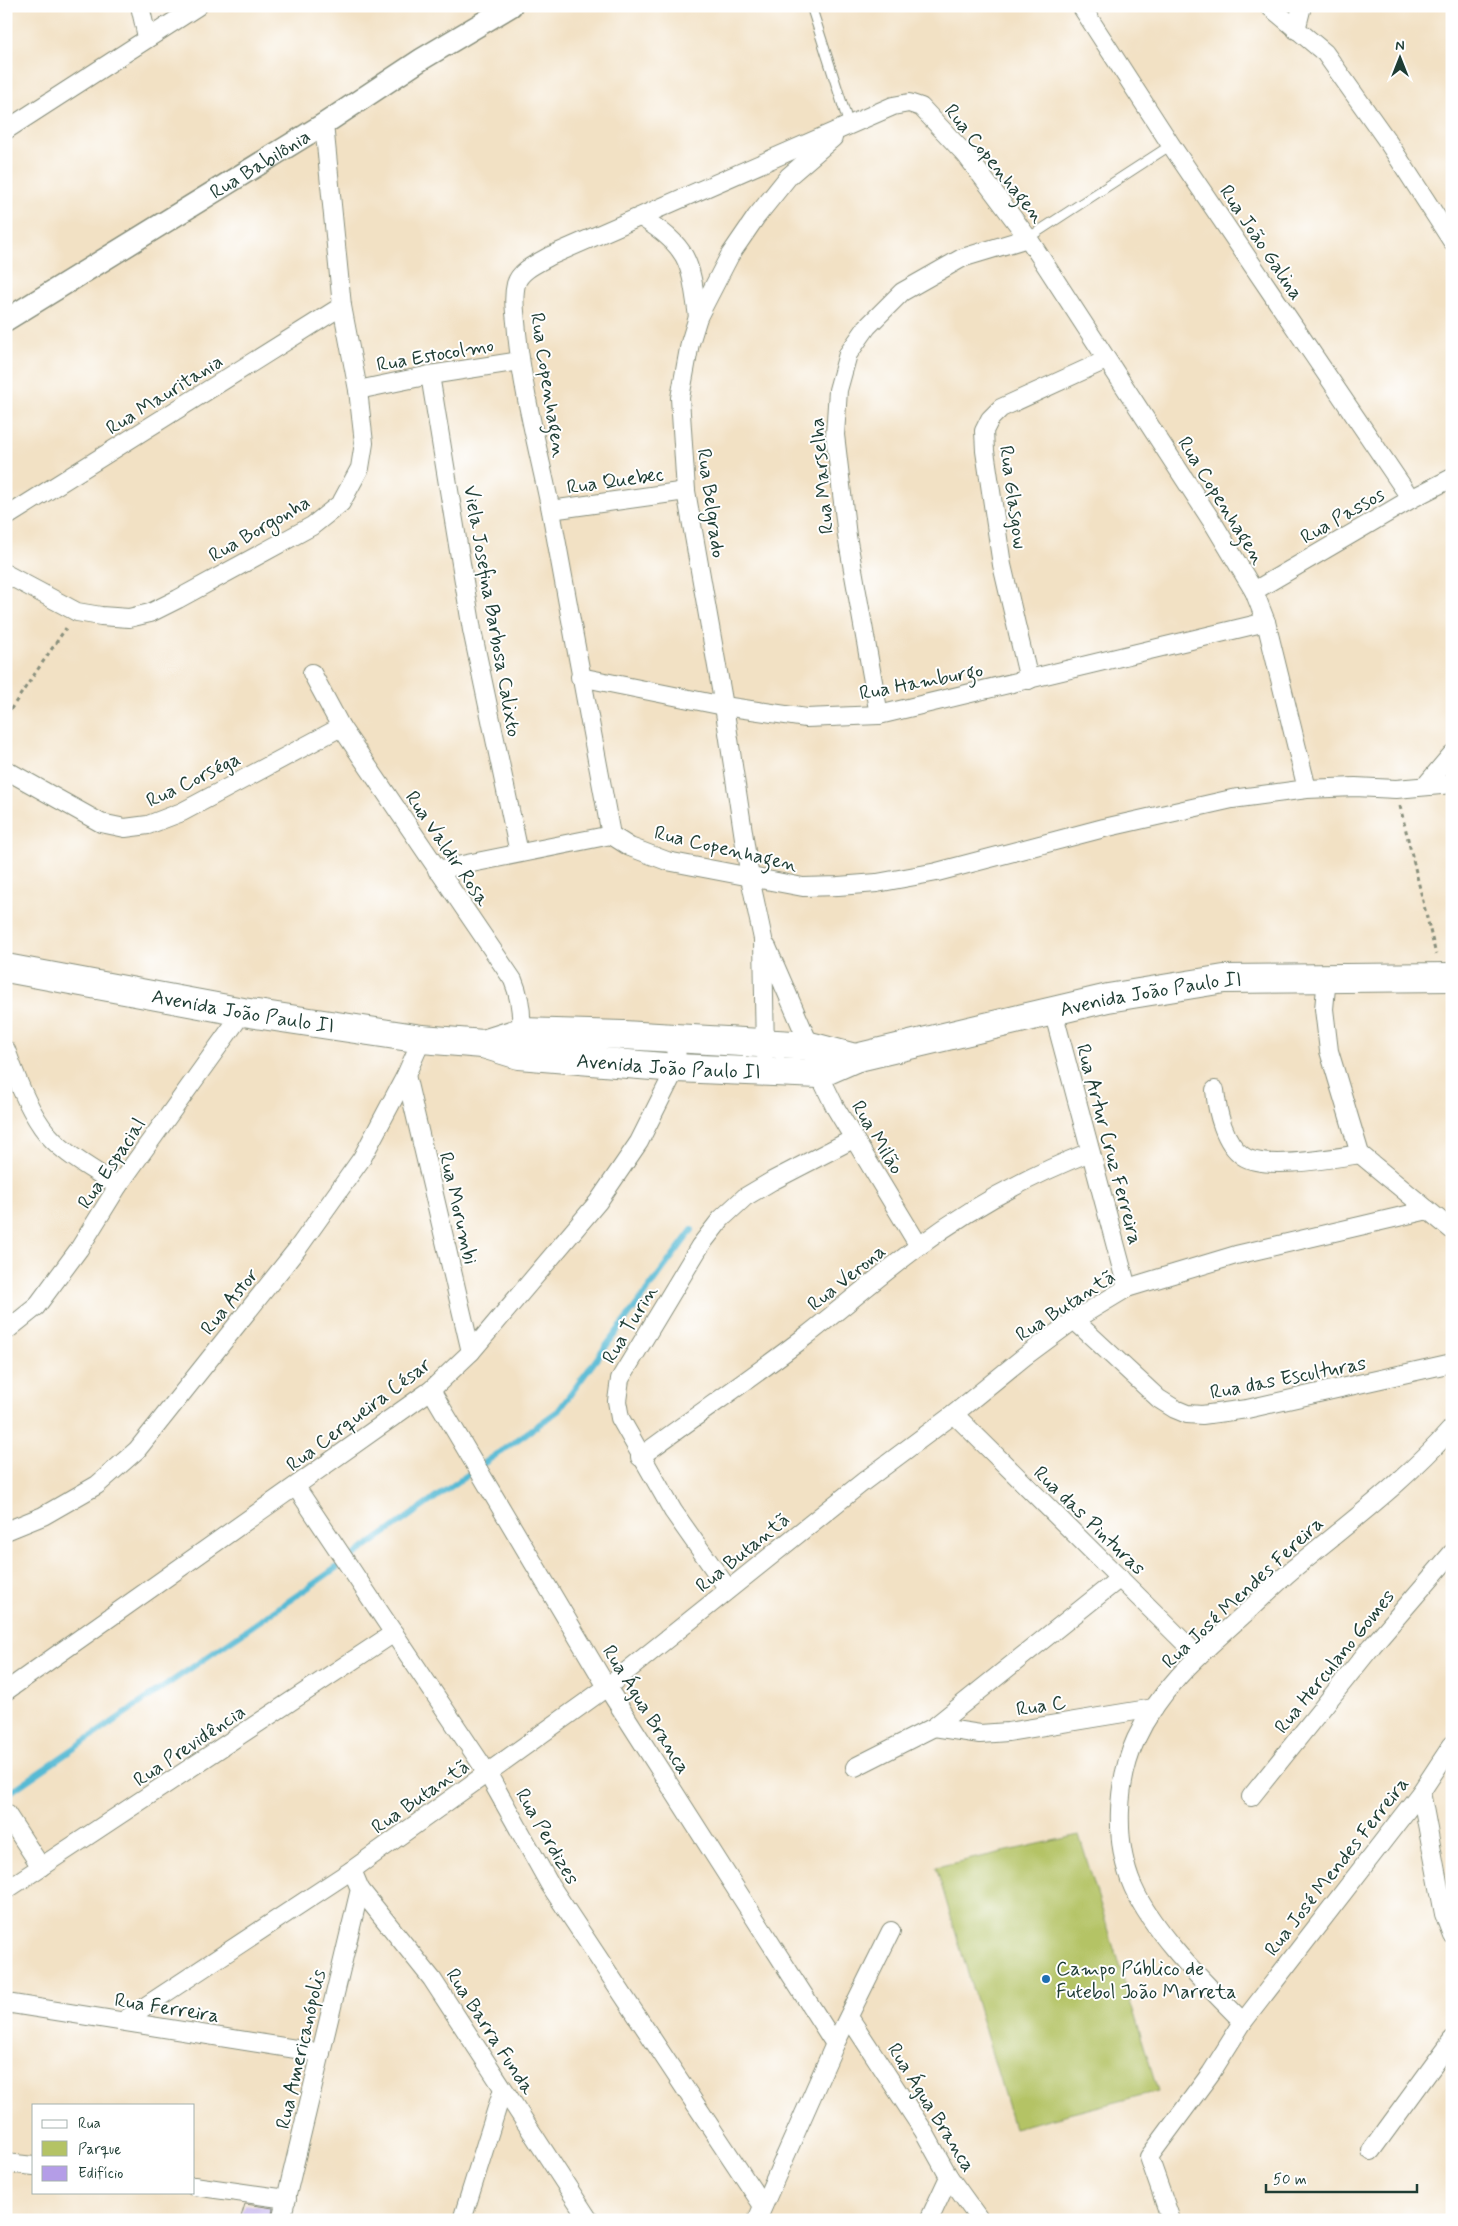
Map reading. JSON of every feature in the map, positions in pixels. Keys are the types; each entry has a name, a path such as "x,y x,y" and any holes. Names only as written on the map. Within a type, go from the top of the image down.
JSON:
{"main road":[{"name":"Avenida João Paulo II","path":"6,968 243,1012 422,1039 483,1044 623,1035 810,1046 855,1058"},
{"name":"Avenida João Paulo II","path":"520,1043 676,1068 819,1074 855,1058 1108,998 1224,978 1447,977"}],"street":[{"path":"140,6 147,37"},
{"path":"6,130 147,37 198,6"},
{"name":"Rua Babilônia","path":"6,320 324,124 422,59 510,6"},
{"name":"Rua João Galina","path":"1081,6 1171,146 1411,499"},
{"path":"1269,6 1325,53 1386,139 1452,241"},
{"path":"1296,30 1302,6"},
{"name":"Rua Copenhagen","path":"1307,789 1266,622 1254,591 1216,526 1028,238 966,155 921,107 909,103 893,106 550,256 521,274 516,282 514,298 520,361 550,510 580,677 611,835 630,847 667,861 803,887 877,883 937,872 1104,828 1223,801 1307,789 1355,787 1396,789 1452,784"},
{"name":"Rua Borgonha","path":"6,574 77,612 129,618 150,612 312,526 341,503 360,468 364,442 358,390 342,306 324,124"},
{"name":"Rua Belgrado","path":"765,1071 763,938 750,878 724,706 686,491 680,398 690,343 698,317 730,255 756,217 789,176 849,125"},
{"path":"641,217 669,236 685,255 694,285 698,317"},
{"name":"Rua Marselha","path":"879,715 847,536 835,435 838,390 848,354 867,327 902,292 962,258 1028,238"},
{"name":"Rua Mauritania","path":"6,517 342,306"},
{"name":"Rua Glasgow","path":"1029,680 1002,564 984,451 984,431 990,419 1001,408 1106,360"},
{"name":"Rua Estocolmo","path":"358,390 430,375 520,361"},
{"name":"Viela Josefina Barbosa Calixto","path":"430,375 472,630 519,853"},
{"name":"Rua Passos","path":"1254,591 1411,499 1452,478"},
{"name":"Rua Quebec","path":"550,510 686,491"},
{"name":"Rua Hamburgo","path":"580,677 724,706 806,718 879,715 1266,622"},
{"name":"Rua Valdir Rosa","path":"312,673 341,727 513,980 518,994 520,1043"},
{"name":"Rua Corséga","path":"6,770 101,823 125,828 148,825 182,812 341,727"},
{"path":"1425,786 1452,754"},
{"path":"437,870 611,835"},
{"name":"Rua Belgrado","path":"763,938 810,1046"},
{"path":"1327,977 1324,1009 1329,1051 1360,1154 1452,1230"},
{"name":"Rua Espacial","path":"6,1331 36,1308 79,1249 118,1186 243,1012"},
{"name":"Rua Artur Cruz Ferreira","path":"1053,1012 1127,1288"},
{"name":"Rua Astor","path":"6,1531 43,1516 97,1485 137,1450 303,1241 362,1158 406,1075 422,1039"},
{"name":"Rua Cerqueira César","path":"6,1691 431,1390 471,1352 598,1202 639,1142 676,1068 678,1039"},
{"name":"Rua Milão","path":"810,1046 819,1074 853,1139 919,1246"},
{"path":"6,1050 21,1088 42,1127 69,1153 118,1186"},
{"name":"Rua Morumbi","path":"406,1075 471,1352"},
{"path":"1215,1090 1222,1124 1233,1144 1244,1157 1268,1162 1297,1162 1360,1154"},
{"name":"Rua Turin","path":"728,1590 673,1512 640,1457 620,1418 617,1401 620,1379 700,1246 721,1220 745,1197 853,1139"},
{"name":"Rua Verona","path":"640,1457 703,1409 765,1367 919,1246 1002,1192 1045,1170 1090,1152"},
{"name":"Rua Butantã","path":"123,2021 352,1870 607,1687 954,1414 1024,1356 1074,1320 1127,1288 1236,1255 1428,1210"},
{"name":"Rua das Esculturas","path":"1074,1320 1159,1399 1187,1414 1216,1414 1247,1409 1452,1363"},
{"name":"Rua Água Branca","path":"431,1390 607,1687 835,2044"},
{"name":"Rua das Pinturas","path":"954,1414 1198,1656"},
{"name":"Rua José Mendes Fereira","path":"1243,2022 1193,1970 1148,1914 1133,1886 1125,1859 1120,1818 1127,1764 1136,1739 1154,1708 1176,1678 1290,1571 1424,1458 1452,1428"},
{"name":"Rua Perdizes","path":"296,1487 488,1774 550,1885 760,2213"},
{"name":"Rua Herculano Gomes","path":"1251,1798 1366,1654 1452,1553"},
{"path":"856,1767 934,1727 1120,1578"},
{"name":"Rua Previdência","path":"6,1890 394,1634"},
{"name":"Rua C","path":"934,1727 980,1734 1008,1732 1154,1708"},
{"name":"Rua José Mendes Ferreira","path":"1171,2220 1149,2157 1211,2073 1243,2022 1421,1792 1452,1746"},
{"path":"1421,1792 1444,1914 1452,1935"},
{"path":"6,1813 41,1867"},
{"name":"Rua Barra Funda","path":"352,1870 360,1889 432,1979 503,2090 553,2161 589,2220"},
{"name":"Rua Americanópolis","path":"281,2220 360,1889"},
{"path":"760,2213 835,2044 891,1931"},
{"name":"Rua Ferreira","path":"6,2003 321,2053"},
{"name":"Rua Água Branca","path":"849,2017 923,2130 949,2177 980,2220"},
{"path":"1371,2151 1452,2040"},
{"path":"462,2220 503,2090"},
{"path":"6,2163 32,2166"},
{"path":"929,2220 949,2177"},
{"path":"195,2186 287,2199"}],"lane":[{"path":"811,6 849,125"},
{"name":"Rua Marselha","path":"1028,238 1171,146"}],"path":[{"path":"6,716 77,612"},
{"path":"1396,789 1447,977"}],"green space":[{"name":"Campo Público de Futebol João Marreta","path":"1079,1835 1158,2091 1014,2128 936,1867"}],"building":[{"path":"245,2204 273,2208 271,2220 240,2220"}],"waterway":[{"path":"12,1791 312,1585 558,1411 692,1230"}],"place":[{"name":"Campo Público de Futebol João Marreta","path":"1046,1979"}]}
